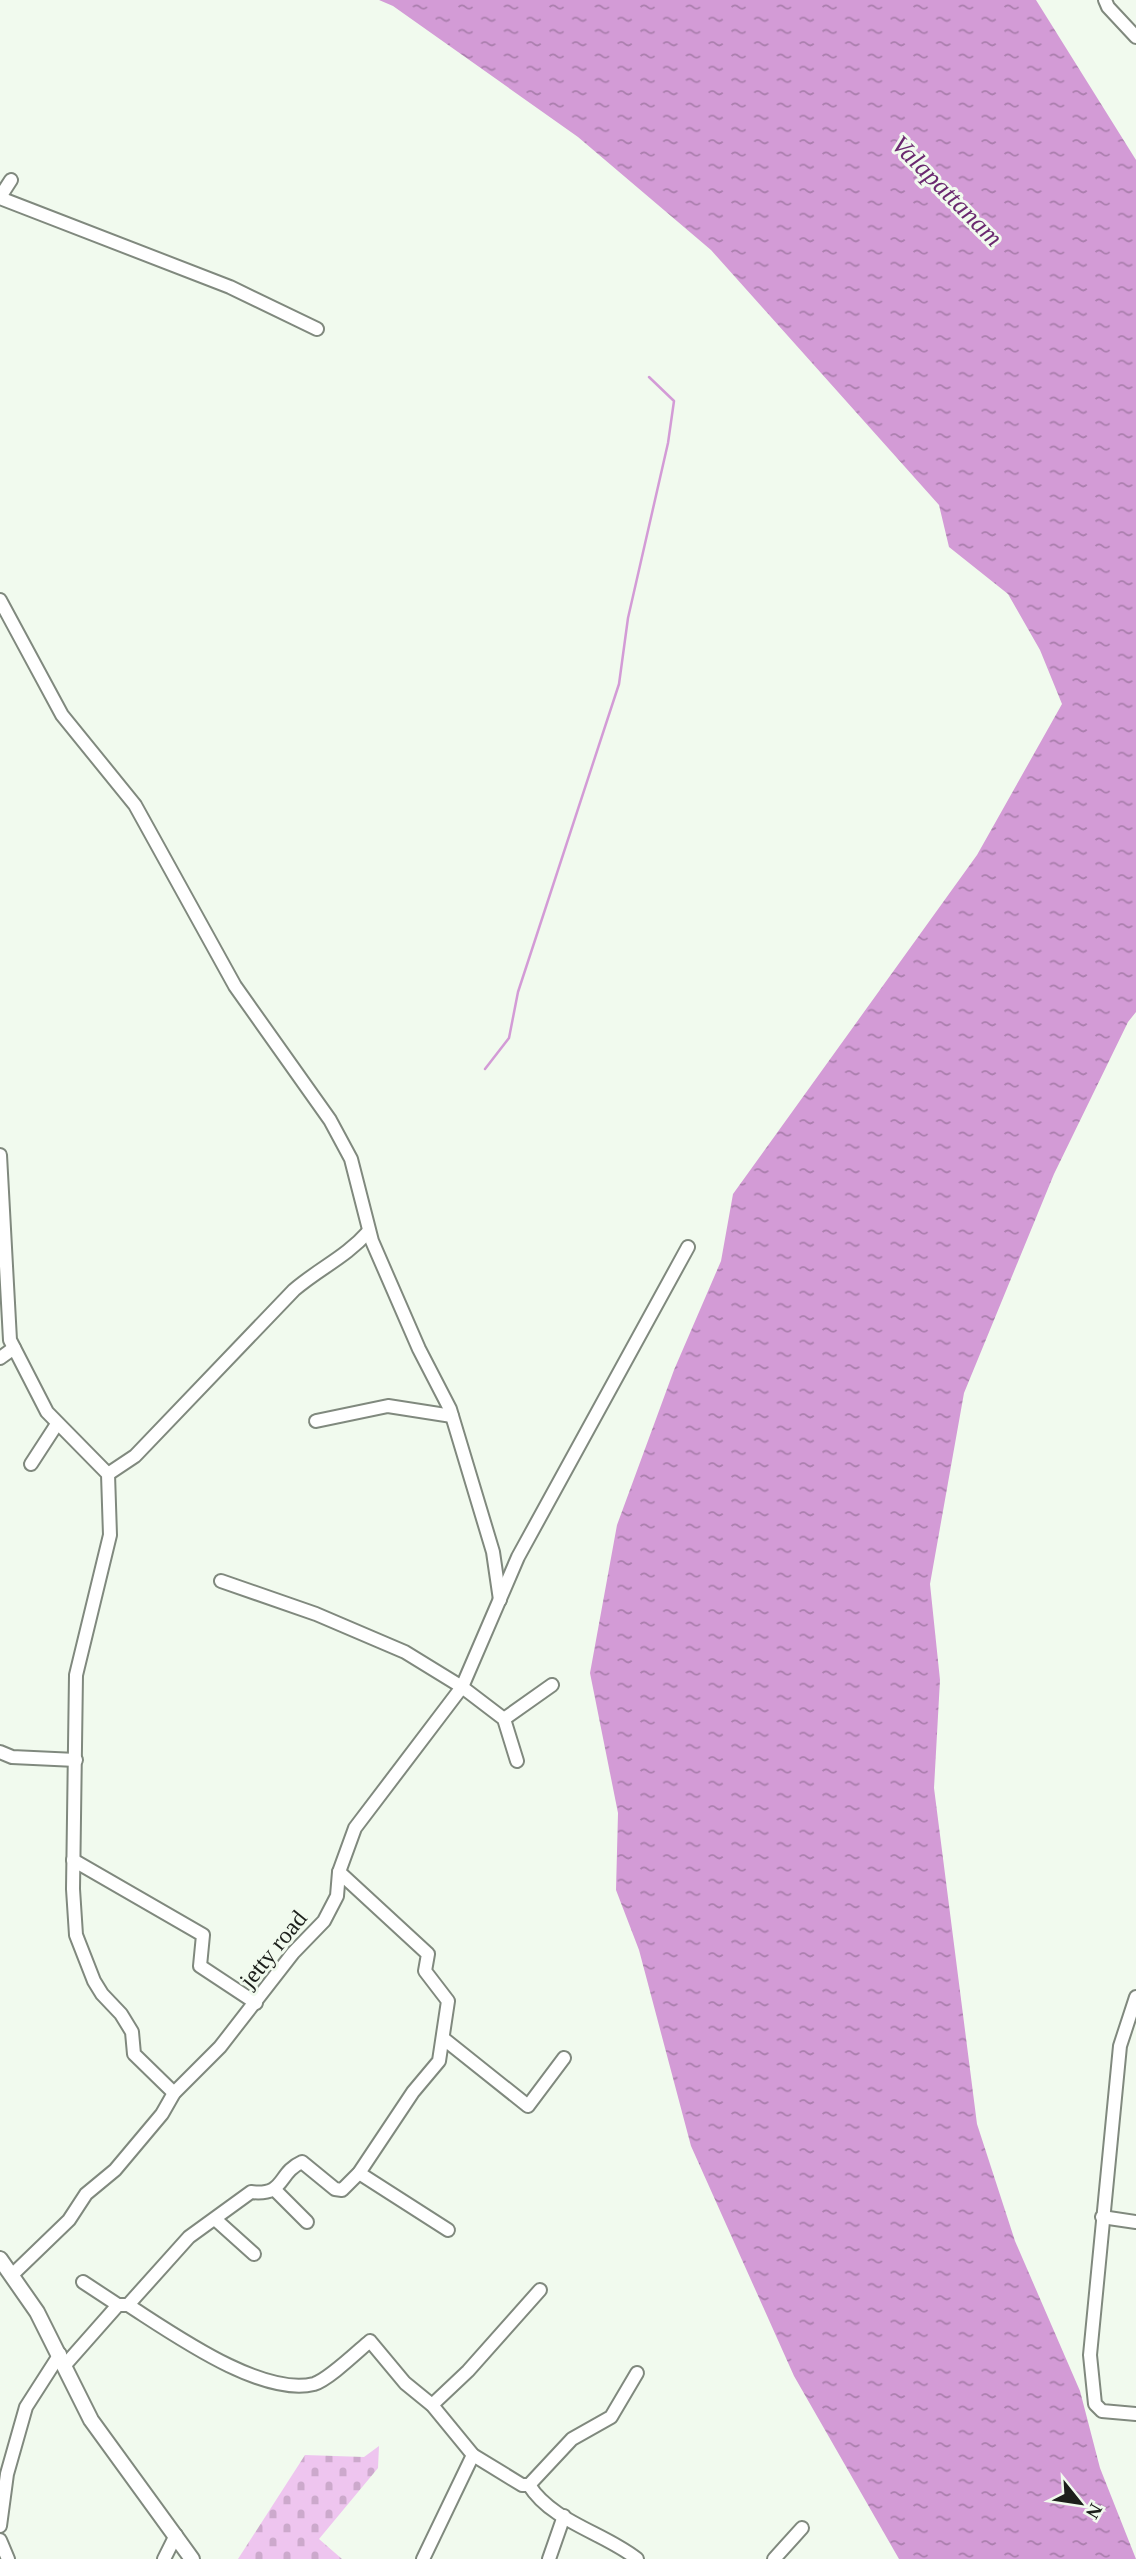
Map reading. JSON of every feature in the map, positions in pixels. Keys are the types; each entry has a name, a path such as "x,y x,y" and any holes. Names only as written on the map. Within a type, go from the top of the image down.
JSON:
{"main road":[{"path":"0,2259 63,2360 91,2420 192,2559"}],"street":[{"path":"1105,0 1108,7 1136,37"},
{"path":"11,180 0,198 230,287 317,329"},
{"path":"0,600 62,715 135,805 235,986 330,1120 351,1158 369,1231 419,1349 452,1416 493,1552 501,1597 499,1607"},
{"path":"0,1155 10,1340 47,1412 108,1474 110,1535 76,1675 73,1860 76,1935 94,1981 132,2032 134,2054 174,2093"},
{"path":"108,1474 135,1456 294,1290 312,1274 349,1253 369,1231"},
{"name":"jetty road","path":"12,2275 69,2220 86,2194 115,2170 162,2114 174,2093 198,2072 256,2003 293,1953 324,1921 337,1896 339,1871 355,1828 462,1687 499,1607 518,1557 688,1247"},
{"path":"0,1358 14,1348"},
{"path":"316,1421 388,1406 452,1416"},
{"path":"31,1464 57,1424"},
{"path":"220,1581 316,1614 405,1652 462,1687 504,1719 517,1760"},
{"path":"504,1719 552,1685"},
{"path":"0,1752 12,1757 76,1760"},
{"path":"73,1860 203,1935 200,1966 256,2003"},
{"path":"0,2526 7,2474 26,2407 63,2360 123,2305 189,2237 251,2192 265,2194 275,2190 287,2174 302,2162 339,2191 359,2173 413,2092 439,2061 448,2001 425,1971 428,1954 339,1871"},
{"path":"1136,1997 1119,2046 1090,2355 1095,2404 1102,2412 1136,2414"},
{"path":"444,2039 528,2106 564,2058"},
{"path":"359,2173 448,2230"},
{"path":"275,2190 307,2222"},
{"path":"1102,2217 1136,2221"},
{"path":"215,2219 254,2254"},
{"path":"83,2282 228,2368 294,2385 316,2384 370,2342 405,2384 432,2405 473,2455 523,2485 528,2485"},
{"path":"432,2405 468,2371 540,2290"},
{"path":"528,2485 572,2439 611,2417 637,2373"},
{"path":"423,2559 473,2455"},
{"path":"528,2485 534,2494 564,2516 637,2559"},
{"path":"549,2559 564,2516"},
{"path":"774,2559 802,2528"},
{"path":"164,2559 176,2535"},
{"path":"0,2540 8,2559"}],"green space":[{"path":"379,2446 378,2468 319,2539 342,2559 238,2559 305,2455 364,2457"}],"water":[{"name":"Valapattanam","path":"379,0 1036,0 1136,160 1136,1012 1128,1022 1054,1174 964,1393 930,1584 940,1680 934,1788 977,2124 1015,2241 1080,2391 1100,2468 1136,2559 899,2559 794,2376 691,2146 639,1950 616,1890 618,1813 590,1673 617,1525 674,1370 721,1261 733,1194 977,855 1062,704 1040,650 1008,594 949,547 939,505 711,250 578,137 393,6"}],"waterway":[{"path":"485,1069 509,1038 518,992 619,684 628,618 668,443 674,401 649,377"}]}
